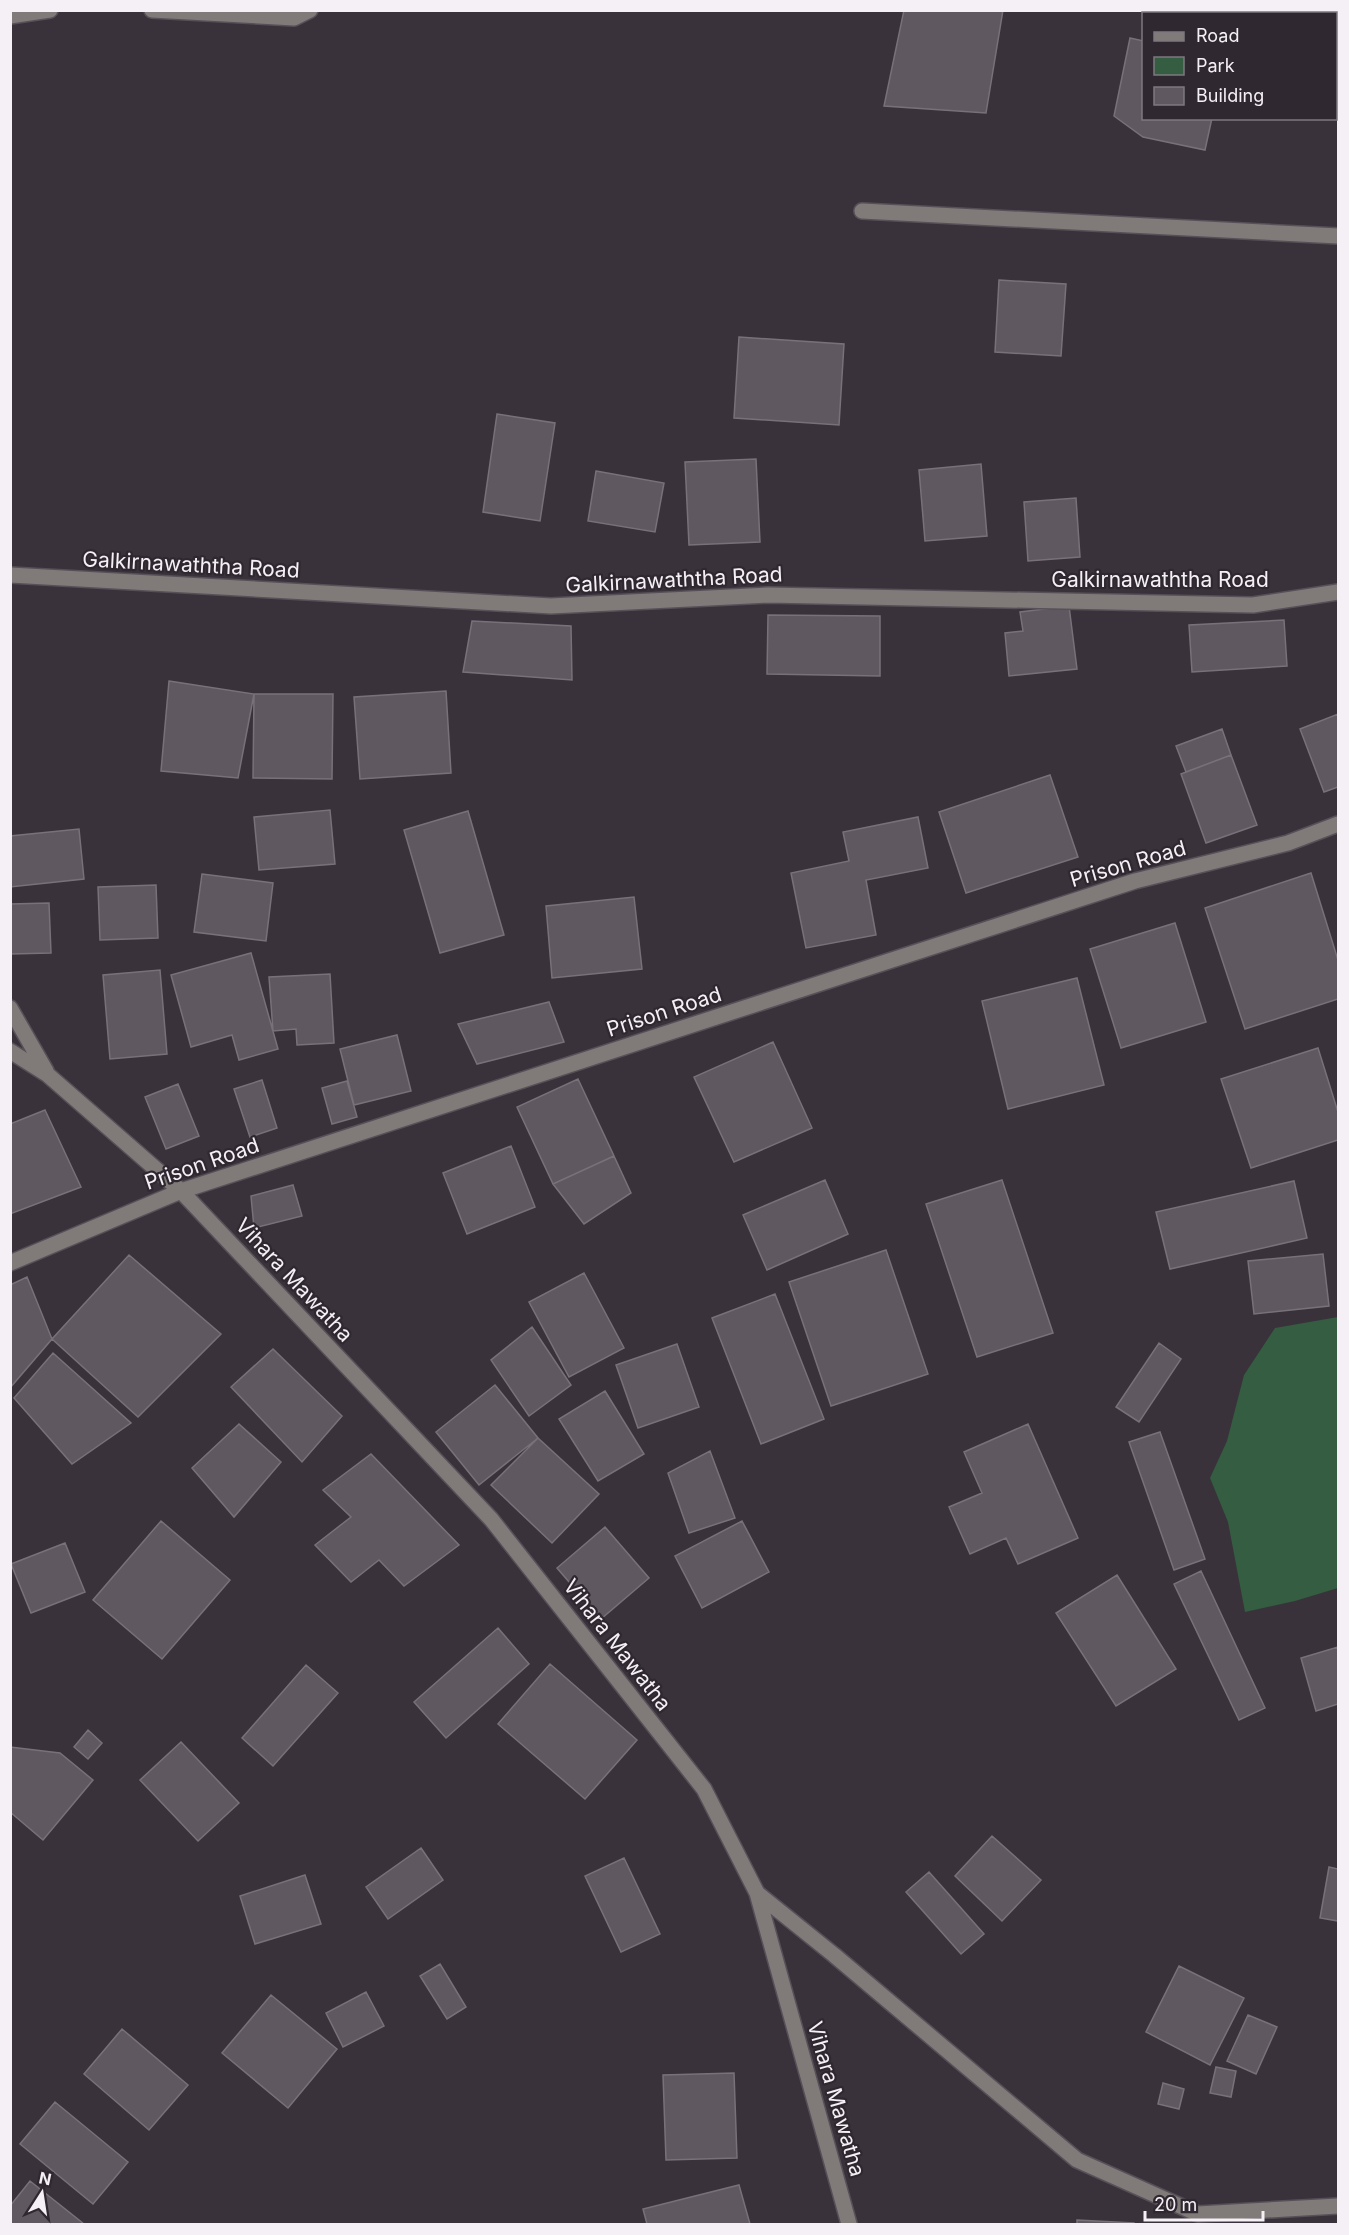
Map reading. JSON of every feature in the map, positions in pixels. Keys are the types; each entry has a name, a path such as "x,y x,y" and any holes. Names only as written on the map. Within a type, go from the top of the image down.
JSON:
{"street":[{"path":"10,16 50,10"},
{"path":"152,10 294,18 310,10"},
{"path":"862,211 1338,236"},
{"name":"Galkirnawaththa Road","path":"10,575 551,606 768,595 1253,605 1338,592"},
{"name":"Prison Road","path":"10,1263 181,1191 1123,885 1288,843 1338,824"},
{"path":"10,1008 48,1075"},
{"path":"10,1051 48,1075 181,1191"},
{"name":"Vihara Mawatha","path":"181,1191 491,1519 704,1788 757,1893 849,2224"},
{"path":"757,1893 1077,2160 1198,2214 1338,2206"}],"green space":[{"path":"1338,1317 1338,1588 1295,1601 1245,1612 1228,1522 1210,1478 1227,1441 1244,1375 1275,1328"}],"building":[{"path":"904,10 1003,10 986,113 884,106"},
{"path":"1130,38 1142,41 1142,120 1212,120 1205,150 1143,137 1114,116"},
{"path":"999,280 1066,284 1061,356 995,352"},
{"path":"739,337 844,344 839,425 734,418"},
{"path":"497,414 555,423 540,521 483,512"},
{"path":"756,459 760,542 689,545 685,462"},
{"path":"981,464 987,536 925,541 919,470"},
{"path":"596,471 664,483 655,532 588,521"},
{"path":"1076,498 1080,557 1028,561 1024,502"},
{"path":"1069,606 1077,669 1009,676 1005,633 1023,631 1020,612"},
{"path":"768,615 880,616 880,676 767,674"},
{"path":"1284,620 1287,666 1192,672 1189,625"},
{"path":"472,621 571,626 572,680 463,672"},
{"path":"169,681 254,694 238,778 161,771"},
{"path":"446,691 451,773 360,779 354,697"},
{"path":"254,694 333,694 332,779 253,778"},
{"path":"1338,714 1338,787 1324,792 1300,729"},
{"path":"1222,729 1231,755 1186,772 1176,746"},
{"path":"1231,755 1257,825 1206,843 1181,774"},
{"path":"1050,775 1078,857 966,893 939,812"},
{"path":"330,810 335,864 259,870 254,817"},
{"path":"468,811 504,935 440,953 404,830"},
{"path":"918,817 928,868 866,880 876,935 806,948 791,873 849,861 843,832"},
{"path":"79,829 84,879 10,887 10,836"},
{"path":"1311,873 1338,960 1338,999 1245,1029 1205,908"},
{"path":"202,874 273,883 266,941 194,932"},
{"path":"156,885 158,938 100,940 98,887"},
{"path":"634,897 642,969 552,978 546,906"},
{"path":"49,903 51,953 10,954 10,904"},
{"path":"1175,923 1206,1022 1121,1048 1090,949"},
{"path":"251,953 278,1049 239,1060 232,1035 191,1047 171,975"},
{"path":"160,970 167,1054 110,1059 103,975"},
{"path":"330,974 334,1043 297,1045 296,1029 273,1031 269,977"},
{"path":"1077,978 1104,1085 1008,1109 982,1001"},
{"path":"549,1002 564,1042 477,1064 458,1024"},
{"path":"397,1035 411,1091 354,1105 340,1049"},
{"path":"773,1042 812,1128 734,1162 694,1077"},
{"path":"1318,1048 1338,1112 1338,1140 1251,1168 1221,1079"},
{"path":"578,1079 614,1156 553,1184 517,1107"},
{"path":"262,1080 277,1128 250,1137 234,1089"},
{"path":"347,1081 357,1117 332,1124 322,1088"},
{"path":"178,1084 199,1136 166,1149 145,1097"},
{"path":"45,1110 81,1187 10,1214 10,1124"},
{"path":"511,1146 535,1207 467,1234 443,1173"},
{"path":"614,1156 631,1193 584,1224 553,1184"},
{"path":"825,1180 848,1234 767,1270 743,1215"},
{"path":"1002,1180 1053,1333 977,1357 926,1204"},
{"path":"1294,1181 1307,1238 1170,1269 1156,1212"},
{"path":"293,1185 302,1216 254,1228 251,1196"},
{"path":"886,1250 928,1374 831,1406 789,1282"},
{"path":"1323,1254 1329,1306 1254,1314 1248,1261"},
{"path":"129,1255 221,1334 138,1417 52,1339"},
{"path":"584,1273 624,1348 569,1377 529,1302"},
{"path":"27,1277 52,1339 10,1388 10,1285"},
{"path":"775,1294 824,1419 761,1444 712,1318"},
{"path":"532,1327 571,1385 529,1416 491,1360"},
{"path":"1159,1343 1181,1359 1139,1422 1116,1407"},
{"path":"677,1344 699,1407 638,1428 616,1365"},
{"path":"273,1349 342,1416 302,1462 231,1387"},
{"path":"53,1353 131,1423 72,1464 14,1398"},
{"path":"495,1385 538,1438 479,1485 436,1432"},
{"path":"605,1391 644,1454 598,1481 559,1419"},
{"path":"239,1424 281,1462 234,1517 192,1468"},
{"path":"1028,1424 1078,1538 1018,1564 1006,1538 970,1554 949,1507 982,1493 964,1452"},
{"path":"1160,1432 1205,1559 1174,1570 1129,1442"},
{"path":"538,1438 599,1494 552,1543 491,1485"},
{"path":"710,1451 735,1518 689,1533 668,1473"},
{"path":"371,1454 459,1545 404,1586 379,1560 351,1582 315,1545 351,1517 323,1490"},
{"path":"161,1521 230,1580 162,1659 93,1600"},
{"path":"742,1521 769,1572 702,1608 675,1556"},
{"path":"605,1527 649,1578 601,1619 557,1568"},
{"path":"65,1543 85,1592 31,1613 11,1564"},
{"path":"1201,1571 1265,1708 1239,1720 1174,1584"},
{"path":"1117,1575 1176,1669 1116,1706 1056,1613"},
{"path":"498,1628 529,1664 446,1738 414,1702"},
{"path":"1338,1647 1338,1704 1316,1711 1301,1658"},
{"path":"550,1664 637,1740 585,1799 498,1724"},
{"path":"306,1665 338,1693 273,1766 242,1738"},
{"path":"88,1730 102,1743 88,1759 74,1747"},
{"path":"181,1742 239,1803 198,1841 140,1780"},
{"path":"10,1747 60,1753 93,1780 43,1840 10,1812"},
{"path":"992,1836 1041,1880 1002,1921 955,1876"},
{"path":"421,1848 443,1880 388,1919 366,1887"},
{"path":"624,1858 660,1934 621,1952 585,1876"},
{"path":"1329,1867 1338,1869 1338,1921 1320,1918"},
{"path":"929,1872 984,1934 961,1954 906,1892"},
{"path":"305,1875 321,1924 255,1944 240,1896"},
{"path":"440,1964 466,2007 447,2019 420,1976"},
{"path":"1179,1966 1244,1998 1210,2065 1146,2032"},
{"path":"366,1992 384,2026 343,2047 326,2013"},
{"path":"271,1995 337,2049 288,2108 222,2053"},
{"path":"1248,2015 1277,2027 1256,2074 1227,2061"},
{"path":"122,2029 188,2085 149,2130 84,2074"},
{"path":"1216,2067 1236,2071 1231,2097 1210,2093"},
{"path":"734,2073 737,2158 666,2160 663,2075"},
{"path":"1163,2083 1184,2089 1179,2109 1158,2104"},
{"path":"55,2102 128,2162 93,2204 20,2144"},
{"path":"30,2181 84,2224 10,2224 10,2206"},
{"path":"739,2185 750,2224 647,2224 643,2209"},
{"path":"1077,2220 1134,2223 1134,2224 1077,2224"}]}
